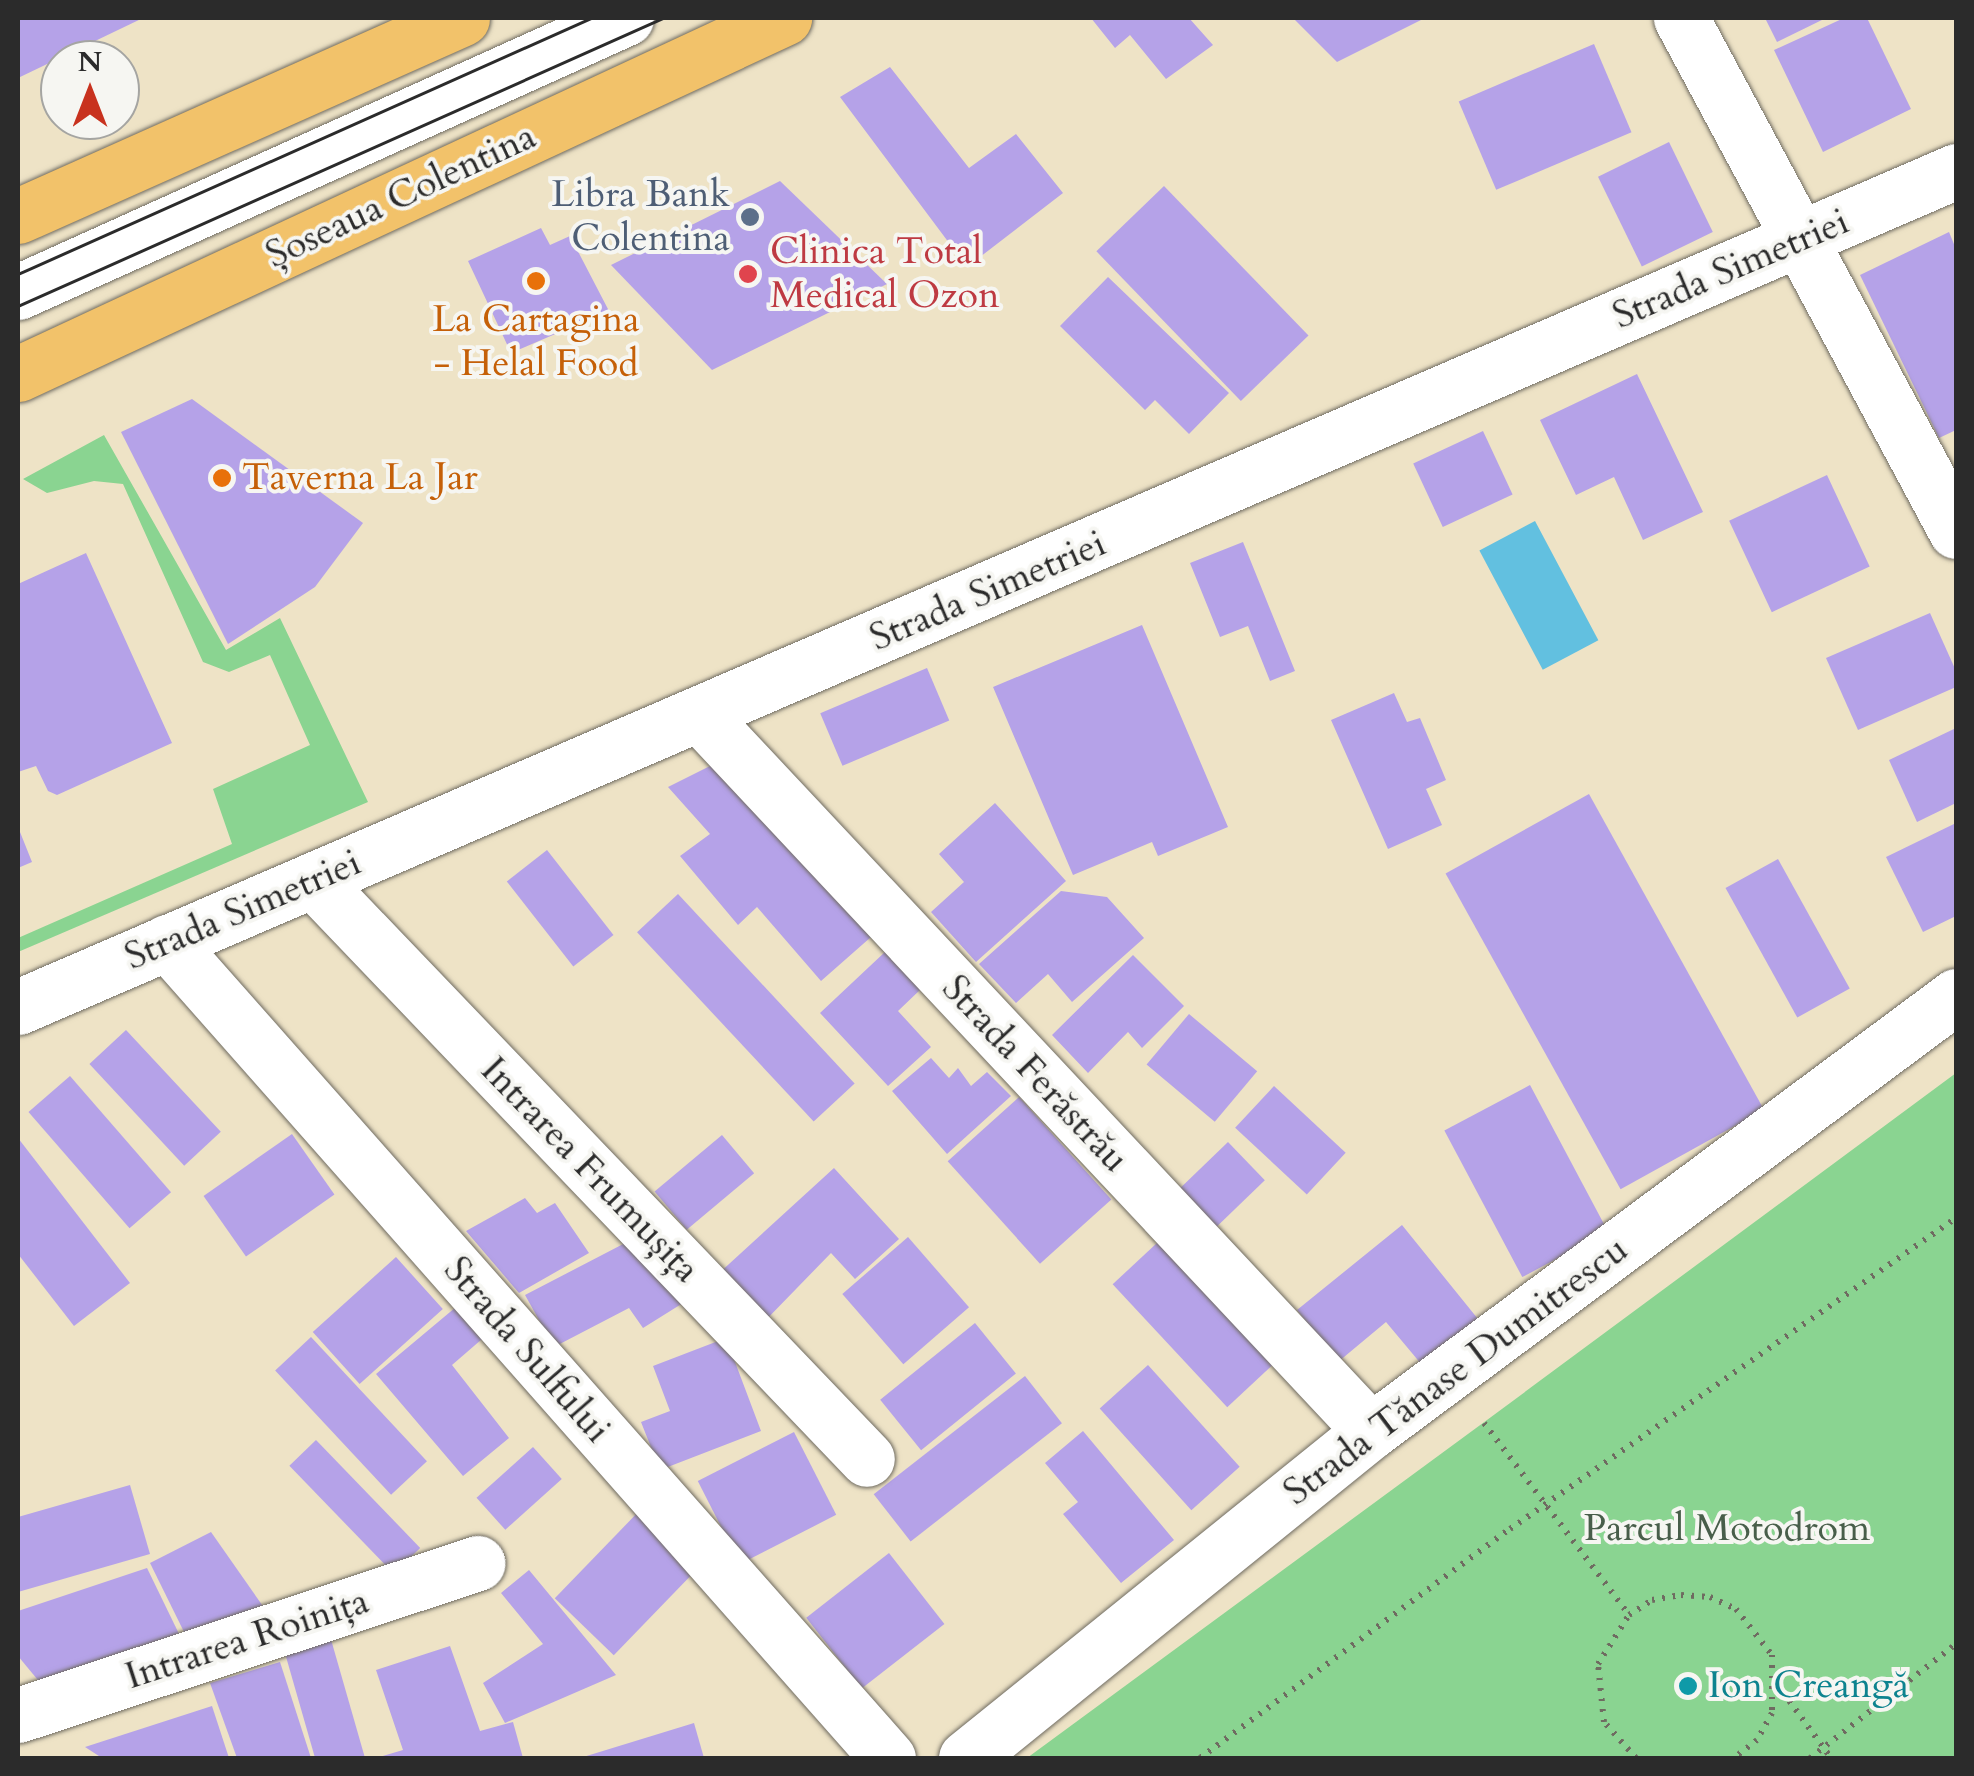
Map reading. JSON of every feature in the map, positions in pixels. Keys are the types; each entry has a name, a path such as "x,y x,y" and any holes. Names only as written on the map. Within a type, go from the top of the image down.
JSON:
{"main road":[{"path":"18,216 462,18"},
{"name":"Șoseaua Colentina","path":"18,374 784,18"}],"street":[{"path":"18,292 626,18"},
{"path":"1682,18 1804,237 1956,531"},
{"name":"Strada Simetriei","path":"18,1007 1956,171"},
{"name":"Strada Ferăstrău","path":"700,716 1371,1431"},
{"name":"Intrarea Frumușița","path":"313,880 866,1459"},
{"name":"Strada Sulfului","path":"167,942 888,1758"},
{"name":"Strada Tănase Dumitrescu","path":"966,1758 1371,1431 1956,996"},
{"name":"Intrarea Roinița","path":"18,1715 477,1563"}],"path":[{"path":"1200,1758 1545,1504 1956,1218"},
{"path":"1448,1373 1629,1615"},
{"path":"1636,1758 1604,1722 1596,1693 1609,1637 1629,1615 1652,1600 1710,1597 1757,1629 1776,1683 1832,1758"},
{"path":"1810,1758 1956,1644"},
{"path":"1734,1758 1757,1740 1776,1683"}],"green space":[{"path":"104,435 226,650 280,618 368,802 18,952 18,938 232,844 213,789 310,745 270,655 229,672 203,662 123,484 94,481 47,493 23,479"},
{"name":"Parcul Motodrom","path":"1956,1073 1956,1758 1027,1758 1487,1420"}],"water":[{"path":"1535,521 1598,640 1543,670 1479,551"}],"building":[{"path":"18,18 143,18 97,40 40,40 40,67 18,78"},
{"path":"1091,18 1189,18 1213,45 1166,79 1130,35 1115,48"},
{"path":"1293,18 1425,18 1337,62"},
{"path":"1765,18 1826,18 1777,42"},
{"path":"1844,18 1867,18 1911,109 1823,152 1774,50"},
{"path":"1594,44 1632,132 1496,190 1459,101"},
{"path":"890,67 969,168 1016,134 1063,193 967,267 840,97"},
{"path":"1669,142 1713,232 1642,267 1598,177"},
{"name":"Clinica Total Medical Ozon","path":"780,181 887,284 712,370 611,265"},
{"path":"1164,186 1308,336 1241,401 1096,251"},
{"path":"541,228 550,245 570,236 609,311 511,353 468,261"},
{"path":"1949,232 1956,249 1956,430 1939,438 1860,275"},
{"path":"1108,277 1229,393 1189,434 1155,400 1145,410 1060,326"},
{"path":"1637,374 1703,512 1643,540 1614,477 1576,495 1540,420"},
{"name":"Taverna La Jar","path":"192,399 363,523 315,587 228,644 121,432"},
{"path":"1483,431 1513,494 1443,527 1413,464"},
{"path":"1827,475 1870,567 1772,612 1729,521"},
{"path":"1243,542 1295,671 1270,681 1248,626 1220,637 1190,563"},
{"path":"86,553 172,743 57,795 48,791 36,766 18,772 18,584"},
{"path":"1930,613 1956,671 1956,687 1858,730 1826,658"},
{"path":"1142,625 1228,827 1158,856 1152,842 1073,875 993,687"},
{"path":"927,668 949,720 842,766 820,713"},
{"path":"1394,693 1407,722 1420,718 1446,780 1426,789 1442,825 1388,849 1331,720"},
{"path":"1956,728 1956,803 1917,822 1889,760"},
{"path":"714,764 871,937 821,981 757,907 738,925 680,856 710,834 668,787"},
{"path":"1589,794 1764,1110 1621,1189 1446,874"},
{"path":"995,803 1066,881 976,962 931,912 964,882 939,854"},
{"path":"1956,823 1956,916 1923,932 1886,857"},
{"path":"18,827 32,862 18,868"},
{"path":"547,850 613,935 573,967 507,881"},
{"path":"1778,859 1850,988 1797,1018 1726,888"},
{"path":"1061,891 1107,897 1144,938 1072,1002 1048,974 1016,1003 979,964"},
{"path":"678,894 855,1083 814,1122 637,932"},
{"path":"886,951 921,989 898,1011 931,1047 888,1086 820,1013"},
{"path":"1133,955 1184,1006 1142,1048 1128,1032 1088,1073 1052,1035"},
{"path":"1189,1014 1257,1071 1215,1122 1147,1065"},
{"path":"126,1030 221,1132 184,1166 89,1064"},
{"path":"931,1058 949,1078 958,1068 971,1086 987,1072 1011,1096 947,1154 892,1091"},
{"path":"70,1076 171,1192 130,1228 28,1112"},
{"path":"1530,1085 1608,1232 1522,1277 1444,1131"},
{"path":"1274,1086 1346,1153 1307,1195 1235,1128"},
{"path":"1019,1097 1111,1200 1040,1264 948,1161"},
{"path":"292,1134 334,1195 246,1257 204,1196"},
{"path":"722,1135 754,1173 687,1230 655,1192"},
{"path":"18,1138 130,1283 74,1326 18,1254"},
{"path":"1228,1142 1265,1180 1207,1236 1170,1198"},
{"path":"834,1168 899,1239 855,1279 831,1253 762,1324 717,1275"},
{"path":"525,1198 537,1213 555,1203 589,1253 519,1293 466,1231"},
{"path":"1402,1225 1478,1319 1422,1365 1386,1322 1338,1362 1297,1310"},
{"path":"908,1237 969,1307 903,1364 842,1294"},
{"path":"629,1241 683,1303 643,1328 629,1308 554,1347 525,1295"},
{"path":"1158,1242 1273,1365 1227,1407 1113,1284"},
{"path":"396,1257 443,1309 360,1384 313,1332"},
{"path":"462,1302 489,1333 452,1365 509,1438 463,1476 376,1374"},
{"path":"975,1323 1016,1374 921,1450 880,1400"},
{"path":"311,1337 427,1461 391,1495 275,1370"},
{"path":"726,1338 761,1431 660,1470 641,1422 670,1411 653,1366"},
{"path":"1148,1365 1240,1467 1191,1510 1100,1408"},
{"path":"1025,1376 1062,1423 911,1541 874,1494"},
{"path":"1083,1431 1174,1540 1121,1583 1063,1514 1078,1502 1045,1463"},
{"path":"794,1432 836,1515 740,1564 698,1481"},
{"path":"316,1440 420,1548 394,1574 289,1466"},
{"path":"533,1447 562,1479 505,1530 477,1498"},
{"path":"130,1485 150,1554 18,1592 18,1517"},
{"path":"643,1507 702,1564 614,1655 555,1598"},
{"path":"211,1532 267,1612 187,1638 150,1563"},
{"path":"889,1553 944,1624 862,1689 806,1618"},
{"path":"147,1568 181,1638 42,1685 18,1656 18,1611"},
{"path":"529,1570 616,1675 505,1723 483,1683 543,1644 501,1593"},
{"path":"328,1629 365,1758 315,1758 282,1642"},
{"path":"450,1646 480,1731 513,1722 523,1758 376,1758 403,1750 376,1670"},
{"path":"280,1662 311,1758 237,1758 210,1683"},
{"path":"212,1706 229,1758 102,1758 85,1747"},
{"path":"694,1723 704,1758 580,1758"}],"tram line":[{"path":"18,274 591,18"},
{"path":"18,306 663,18"}],"place":[{"name":"Libra Bank Colentina","path":"750,217"},
{"name":"Clinica Total Medical Ozon","path":"748,274"},
{"name":"La Cartagina - Helal Food","path":"536,281"},
{"name":"Taverna La Jar","path":"222,478"},
{"name":"Ion Creangă","path":"1688,1686"}]}
